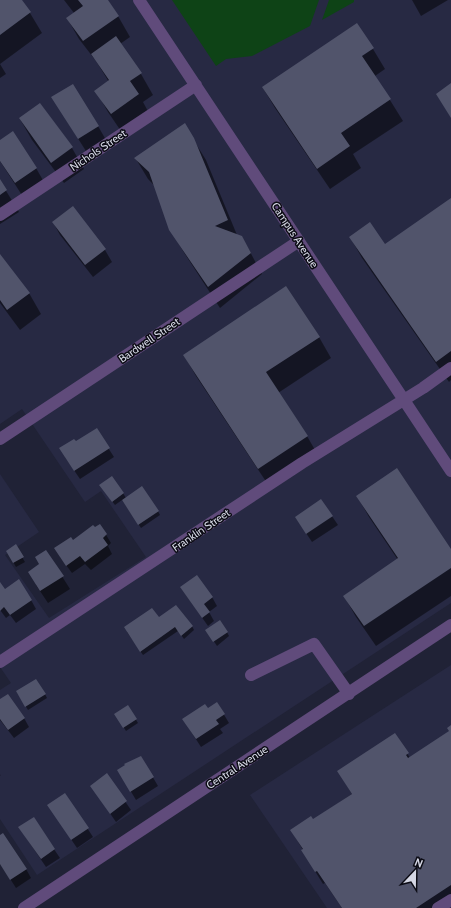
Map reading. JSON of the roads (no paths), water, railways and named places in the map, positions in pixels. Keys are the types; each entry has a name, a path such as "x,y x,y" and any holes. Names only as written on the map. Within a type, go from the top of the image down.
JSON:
{"street":[{"name":"Campus Avenue","path":"139,0 451,471"},
{"name":"Nichols Street","path":"0,215 196,85"},
{"name":"Bardwell Street","path":"0,439 299,241"},
{"name":"Franklin Street","path":"0,662 302,463 404,400 451,368"},
{"name":"Central Avenue","path":"24,908 451,625"},
{"path":"251,675 314,644 349,694"},
{"path":"438,908 451,900"}]}
